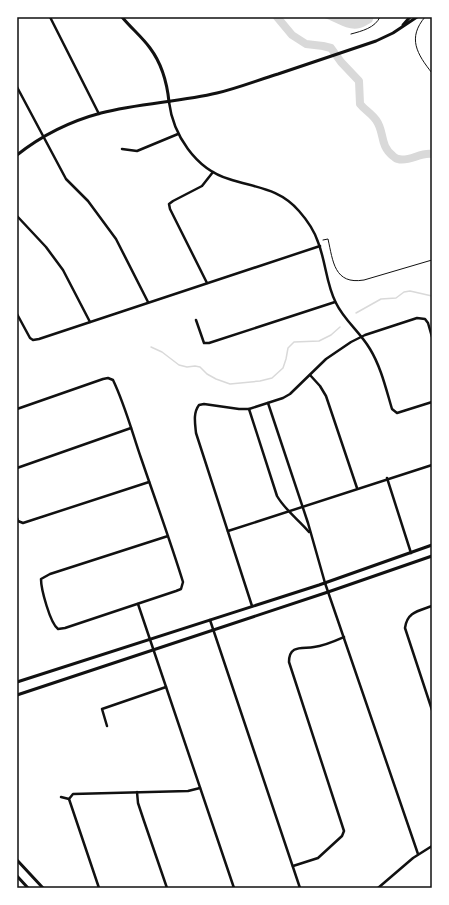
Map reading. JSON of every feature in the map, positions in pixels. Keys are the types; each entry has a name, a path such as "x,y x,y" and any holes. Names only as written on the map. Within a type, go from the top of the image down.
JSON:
{"main road":[{"path":"122,17 150,48 160,66 166,83 169,102"},
{"path":"401,28 410,17"},
{"path":"17,155 43,138 70,125 99,114 130,107 218,93 385,38 417,17"},
{"path":"17,682 325,583 432,545"},
{"path":"17,695 432,556"},
{"path":"17,862 44,888"},
{"path":"17,876 28,888"}],"street":[{"path":"50,17 99,114"},
{"path":"17,87 66,179 88,201 116,239 148,302"},
{"path":"169,102 172,120 178,134 196,158 213,172 227,179 252,184 270,190 282,197 298,210 308,223 320,246 330,289 335,302 371,349 377,362 392,409 397,413 432,402"},
{"path":"122,149 137,151 178,134"},
{"path":"207,283 170,209 169,204 202,186 213,172"},
{"path":"17,216 46,247 63,270 90,322"},
{"path":"17,314 27,334 33,340 320,246"},
{"path":"196,320 204,343 209,343 335,302"},
{"path":"252,606 196,433 195,413 199,405 204,404 249,409 283,398 290,394 326,359 340,348 361,336 416,318 425,319 428,323 432,337"},
{"path":"310,375 320,386 326,396 357,488"},
{"path":"17,409 103,379 108,378 113,380 120,395 168,536 183,582 181,589 64,628 58,629 54,627 41,584 41,578 168,536"},
{"path":"268,403 302,506 325,583 418,854"},
{"path":"249,409 277,496 288,511 300,521 310,534"},
{"path":"17,468 131,428"},
{"path":"228,531 432,464"},
{"path":"387,478 411,553"},
{"path":"17,518 18,521 23,524 149,482"},
{"path":"138,604 234,888"},
{"path":"432,606 407,618 405,628 432,710"},
{"path":"210,620 300,888"},
{"path":"293,866 318,858 342,836 344,831 289,662 289,657 291,652 296,649 302,647 315,647 344,637"},
{"path":"107,726 102,709 166,687"},
{"path":"69,799 73,794 188,791 200,788"},
{"path":"137,792 138,803 167,888"},
{"path":"61,797 69,799"},
{"path":"69,799 99,888"},
{"path":"378,888 418,854 432,846"}],"path":[{"path":"351,34 369,28 374,25 380,17"},
{"path":"425,17 416,31 415,41 417,51 421,59 432,73"},
{"path":"323,240 328,239 334,265 338,272 348,280 356,282 432,260"}],"shaded area":[{"path":"320,17 374,17 372,22 362,28 355,29 345,27"}],"waterway":[{"path":"277,17 292,35 306,44 331,48 341,62 359,81 360,104 376,120 384,143 393,156 402,160 423,154 432,154"},
{"path":"356,313 381,299 396,298 404,292 410,291 432,296"},
{"path":"151,347 162,352 179,365 187,367 200,367 207,374 230,384 260,381 272,378 283,368 288,348 294,342 319,341 331,335 340,327"}]}
